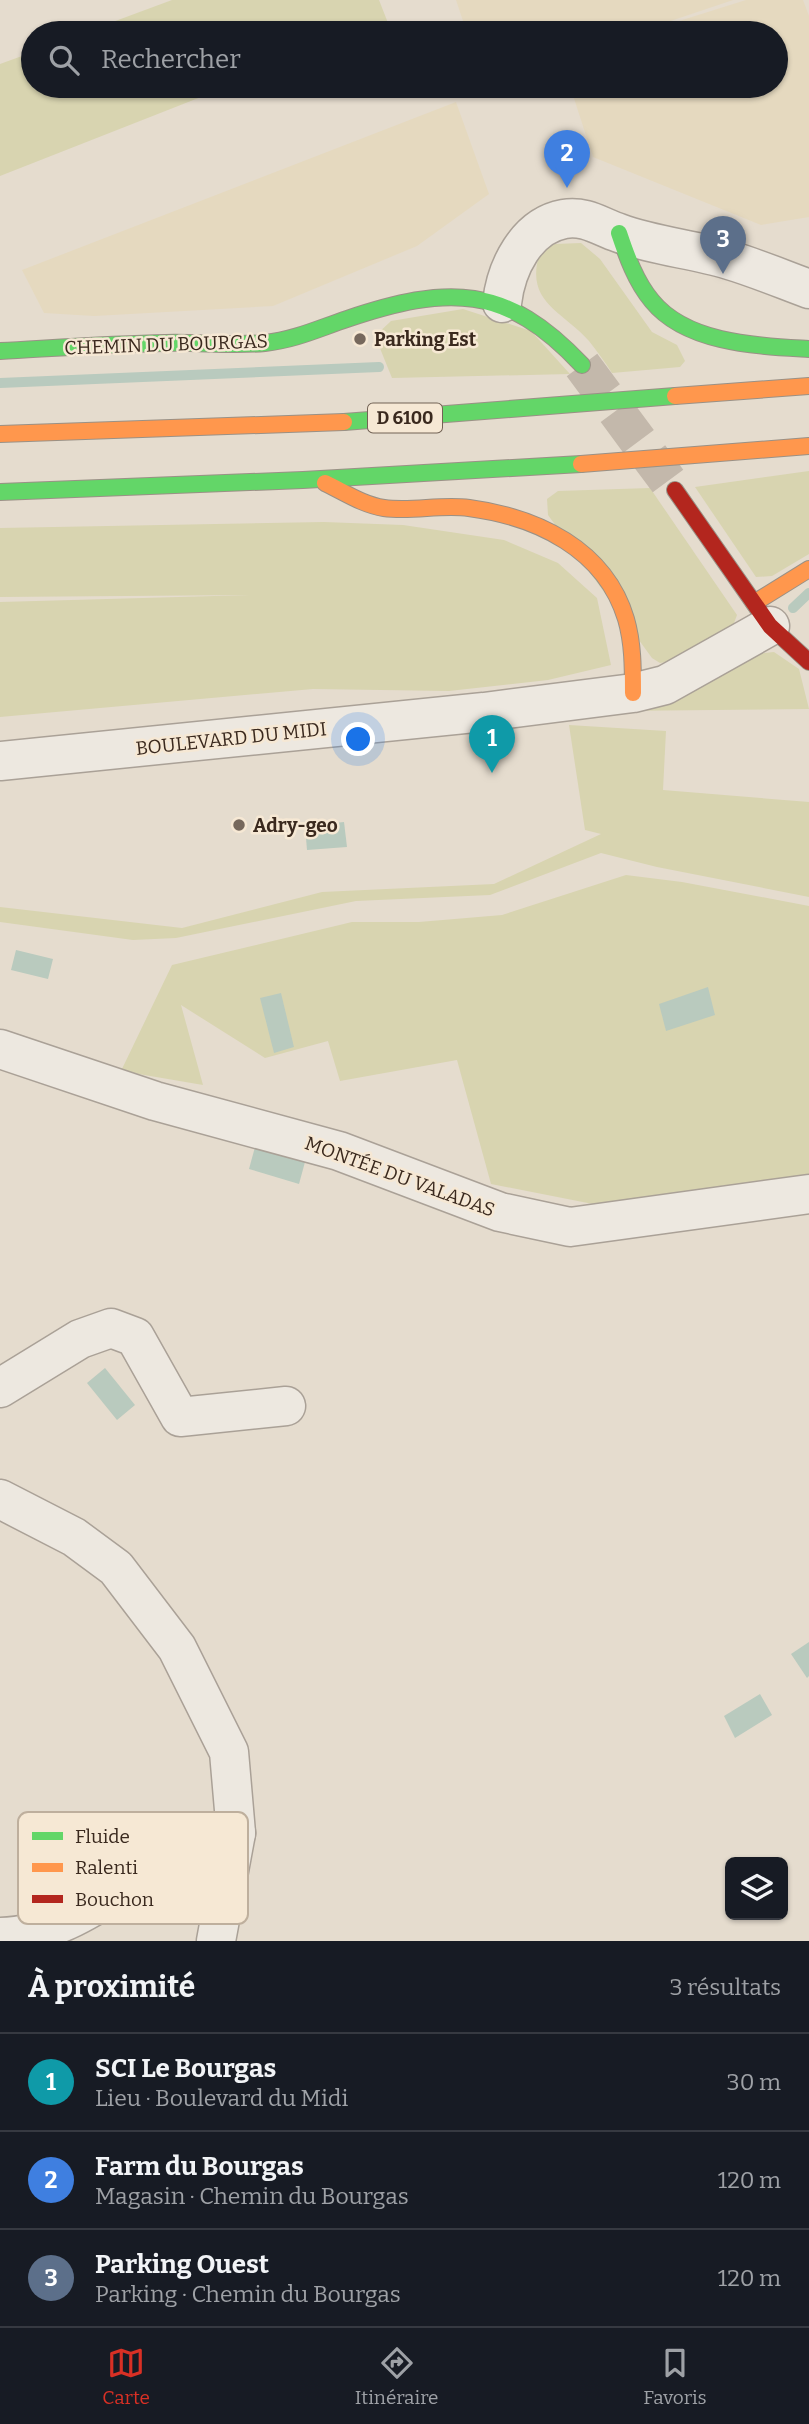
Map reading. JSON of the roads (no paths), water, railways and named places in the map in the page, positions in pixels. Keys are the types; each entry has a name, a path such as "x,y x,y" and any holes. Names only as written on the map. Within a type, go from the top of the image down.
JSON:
{"main road":[{"path":"619,233 629,262 657,309 686,326 726,339 809,349"},
{"name":"CHEMIN DU BOURGAS","path":"0,351 166,343 263,343 426,297 469,297 502,303 534,318 561,340 582,365"},
{"name":"D 6100","path":"0,434 323,424 809,386"},
{"path":"0,492 320,481 526,470 809,446"},
{"path":"320,481 376,507 471,508 538,525 579,546 606,575 625,608 635,667 634,693"},
{"path":"675,490 762,614 809,662"},
{"path":"762,614 809,569"}],"street":[{"path":"502,303 503,292 524,242 541,226 565,218 596,222 619,233 729,260 809,289"},
{"name":"BOULEVARD DU MIDI","path":"0,761 484,712 634,693 665,685 754,638 762,614"},
{"name":"MONTÉE DU VALADAS","path":"0,1049 155,1101 340,1151 500,1212 570,1227 809,1194"},
{"path":"0,1388 80,1339 111,1328 135,1337 180,1417 286,1406"},
{"path":"0,1499 74,1537 116,1568 177,1647 229,1752 234,1812"},
{"path":"0,1937 22,1937 60,1924"}],"waterway":[{"path":"0,383 379,367"},
{"path":"793,608 809,593"}],"tunnel":[{"path":"582,365 668,481"}],"place":[{"name":"Farm du Bourgas","path":"567,188"},
{"name":"Parking Ouest","path":"723,274"},
{"name":"Parking Est","path":"360,339"},
{"name":"SCI Le Bourgas","path":"492,773"},
{"name":"Adry-geo","path":"239,825"}]}
